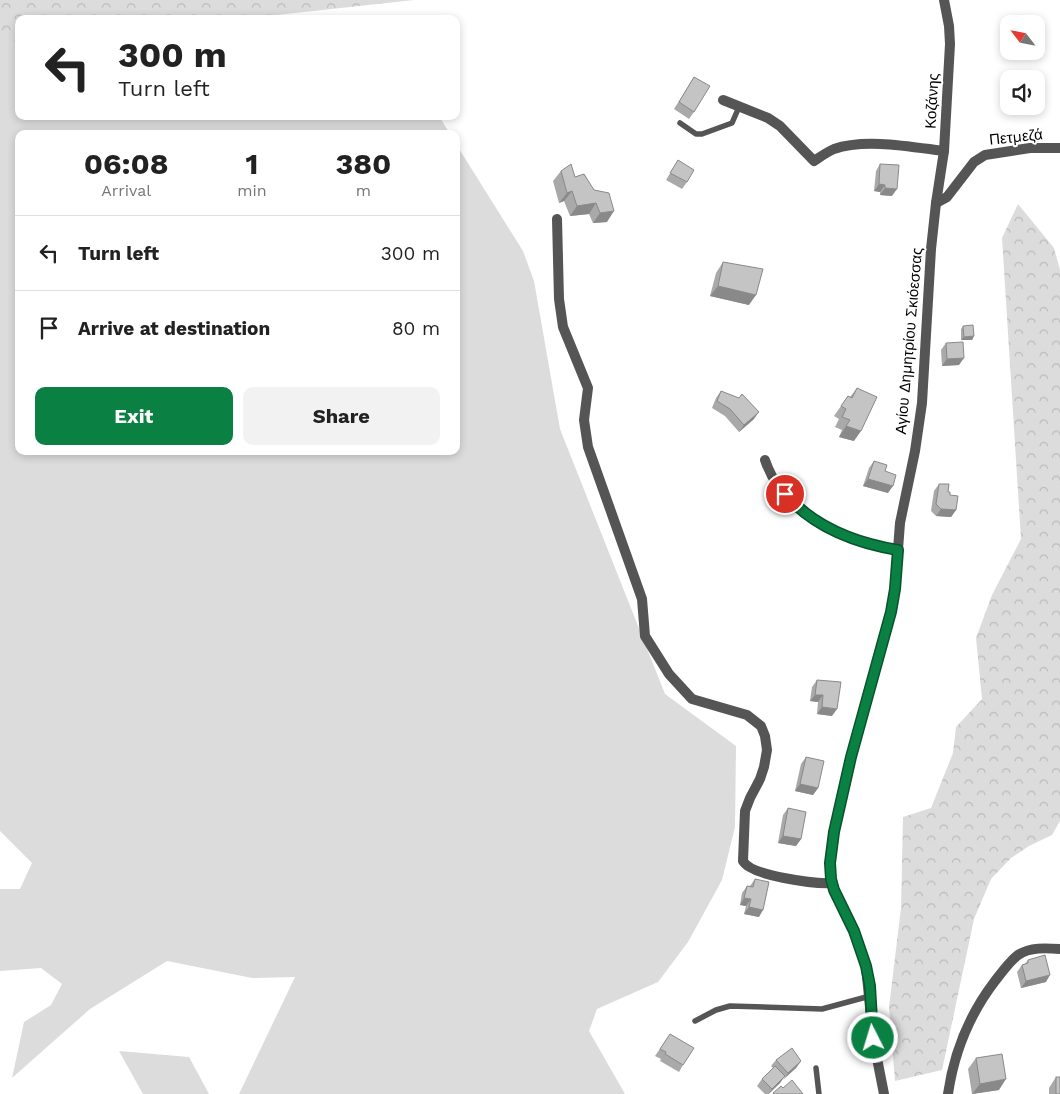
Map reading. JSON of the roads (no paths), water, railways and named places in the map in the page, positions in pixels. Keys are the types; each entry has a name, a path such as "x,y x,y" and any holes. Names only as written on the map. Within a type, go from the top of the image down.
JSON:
{"street":[{"name":"Κοζάνης","path":"936,203 944,151 950,44 944,0"},
{"path":"723,100 768,118 780,126 814,161 834,150 844,147 879,144 944,151"},
{"name":"Πετμεζά","path":"936,203 947,197 974,162 985,155 1030,148 1060,148"},
{"name":"Αγίου Δημητρίου Σκιόεσσας","path":"884,1094 873,1038 866,966 860,943 832,884 830,863 834,832 851,757 890,618 895,589 901,513 922,404 927,293 936,203"},
{"path":"558,218 559,299 563,327 588,388 584,420 588,447 642,600 645,636 669,674 692,699 742,713 755,720 764,732 767,750 764,767 760,779 747,803 744,814 744,864 782,877 810,883 832,884"},
{"path":"765,460 778,486 807,515 829,529 850,539 877,547 898,550"},
{"path":"948,1094 955,1061 966,1029 985,994 1001,972 1018,955 1029,950 1060,949"}],"lane":[{"path":"680,124 696,134 702,134 732,123 739,107"},
{"path":"695,1021 716,1010 730,1006 822,1009 870,996"},
{"path":"816,1068 819,1094"}]}
